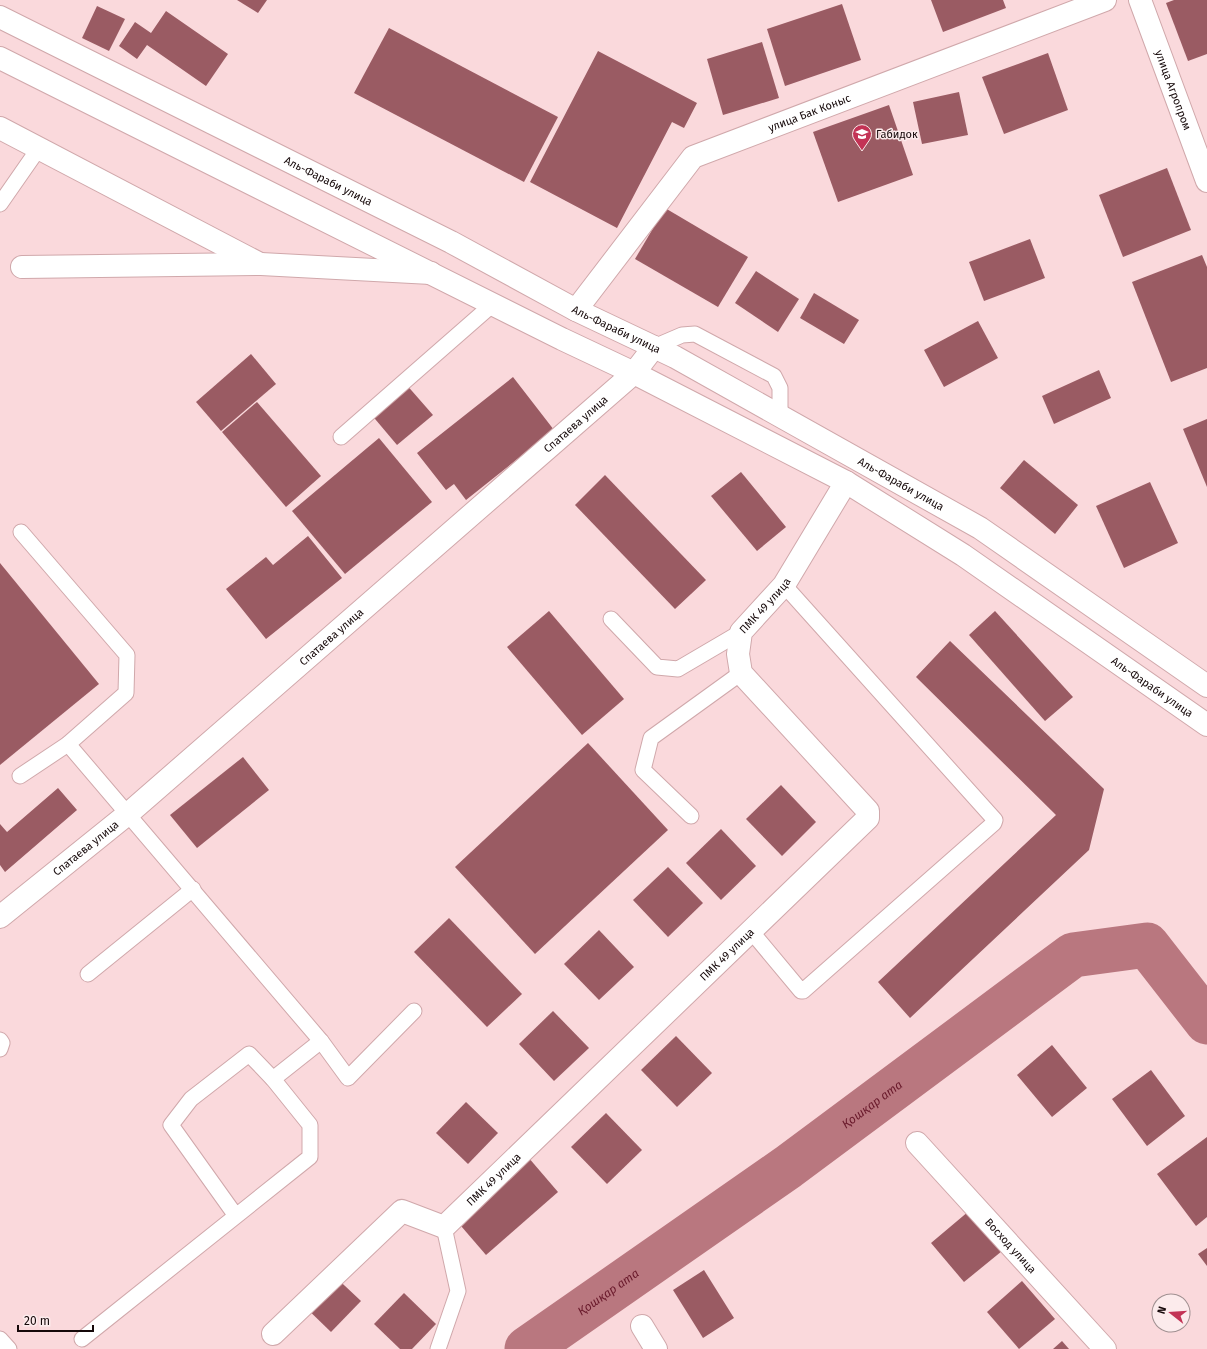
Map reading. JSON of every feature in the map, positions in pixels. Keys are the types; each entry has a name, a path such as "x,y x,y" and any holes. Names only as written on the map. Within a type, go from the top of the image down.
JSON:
{"street":[{"name":"улица Бак Коныс","path":"576,310 693,157 1105,0"},
{"name":"улица Агропром","path":"1140,0 1207,181"},
{"name":"Аль-Фараби улица","path":"0,17 451,242 576,310 654,347 780,416 980,528 1207,686"},
{"name":"Аль-Фараби улица","path":"0,58 634,373 846,482 963,554 1207,725"},
{"path":"0,128 261,264"},
{"path":"22,267 261,264 431,272"},
{"name":"Спатаева улица","path":"0,917 128,813 634,373 654,347"},
{"name":"ПМК 49 улица","path":"444,1227 868,818 868,811 741,673 738,654 741,632 784,585 846,482"},
{"name":"Восход улица","path":"917,1142 1105,1349"},
{"path":"273,1334 402,1211 444,1227"},
{"path":"642,1326 656,1349"}],"lane":[{"path":"0,204 39,148"},
{"path":"341,437 493,304"},
{"path":"654,347 682,335 695,334 774,376 780,388 780,416"},
{"path":"20,776 68,744 126,693 127,655 21,532"},
{"path":"751,931 800,991 803,991 994,823 995,820 784,585"},
{"path":"611,619 657,668 678,669 741,632"},
{"path":"691,816 643,770 651,738 741,673"},
{"path":"68,744 321,1041 348,1078 414,1011"},
{"path":"88,974 193,889"},
{"path":"0,1040 2,1043 0,1049"},
{"path":"273,1079 321,1041"},
{"path":"82,1339 310,1157 310,1125 273,1079 249,1054 191,1099 171,1125 236,1216"},
{"path":"438,1349 458,1291 444,1227"},
{"path":"0,1338 9,1349"}],"building":[{"path":"237,0 267,0 258,13"},
{"path":"931,0 1003,0 1006,8 943,32"},
{"path":"1174,0 1207,0 1207,54 1188,61 1166,3"},
{"path":"842,4 861,60 785,86 767,29"},
{"path":"97,6 125,19 109,51 82,38"},
{"path":"166,11 228,54 206,86 147,45 137,59 119,46 135,22 151,33"},
{"path":"389,28 558,117 524,182 354,93"},
{"path":"762,42 779,98 723,115 707,59"},
{"path":"598,51 697,103 684,128 672,122 617,228 530,182"},
{"path":"1048,53 1068,110 1004,134 982,77"},
{"path":"959,92 968,135 922,144 913,102"},
{"path":"889,105 913,175 838,202 813,132"},
{"path":"1167,168 1191,230 1123,257 1099,195"},
{"path":"665,208 748,257 718,307 635,259"},
{"path":"1030,239 1045,278 984,301 969,262"},
{"path":"1202,255 1207,267 1207,368 1171,382 1132,282"},
{"path":"756,271 799,299 778,332 735,303"},
{"path":"814,293 859,320 844,344 800,318"},
{"path":"978,321 998,358 944,387 924,350"},
{"path":"251,354 276,384 221,431 196,402"},
{"path":"1099,370 1111,398 1054,424 1042,396"},
{"path":"513,377 554,430 466,500 454,484 446,490 417,453"},
{"path":"405,383 433,415 397,445 370,413"},
{"path":"257,402 321,476 286,507 222,432"},
{"path":"1207,419 1207,487 1183,429"},
{"path":"379,438 432,502 345,574 292,511"},
{"path":"1024,460 1078,505 1055,534 1000,488"},
{"path":"741,472 786,527 757,551 711,496"},
{"path":"605,475 706,580 675,609 575,505"},
{"path":"1150,482 1178,543 1124,568 1096,506"},
{"path":"308,536 342,578 266,639 226,589 266,557 273,565"},
{"path":"0,563 99,684 0,765"},
{"path":"549,611 624,699 582,735 507,647"},
{"path":"995,611 1073,697 1045,721 969,635"},
{"path":"950,641 1104,789 1089,850 910,1018 878,982 1056,815 916,677"},
{"path":"588,743 668,830 535,954 455,867"},
{"path":"243,757 269,790 197,848 170,815"},
{"path":"781,785 816,822 782,856 746,819"},
{"path":"58,788 77,810 5,872 0,865 0,824 7,832"},
{"path":"721,829 756,866 721,900 686,863"},
{"path":"668,867 703,903 668,937 633,900"},
{"path":"449,918 522,994 487,1027 414,952"},
{"path":"599,930 634,967 599,1000 564,964"},
{"path":"553,1011 589,1048 554,1081 519,1044"},
{"path":"676,1036 712,1073 677,1107 641,1070"},
{"path":"1052,1045 1087,1088 1052,1117 1017,1075"},
{"path":"1151,1070 1185,1116 1147,1146 1112,1099"},
{"path":"466,1102 498,1133 468,1164 436,1133"},
{"path":"606,1113 642,1150 607,1184 571,1147"},
{"path":"1207,1137 1207,1217 1196,1226 1157,1174"},
{"path":"528,1157 558,1192 486,1255 455,1219"},
{"path":"969,1211 1002,1251 964,1282 931,1243"},
{"path":"1207,1248 1207,1266 1198,1254"},
{"path":"328,1270 361,1301 331,1332 299,1301"},
{"path":"704,1270 734,1318 703,1338 673,1290"},
{"path":"1022,1281 1055,1319 1019,1349 987,1312"},
{"path":"404,1293 436,1324 412,1349 400,1349 374,1324"},
{"path":"1062,1341 1069,1349 1053,1349"}],"waterway":[{"name":"Қошқар ата","path":"527,1349 788,1167 1073,955 1147,945 1207,1022"}],"place":[{"name":"Габидок","path":"862,151"}]}
